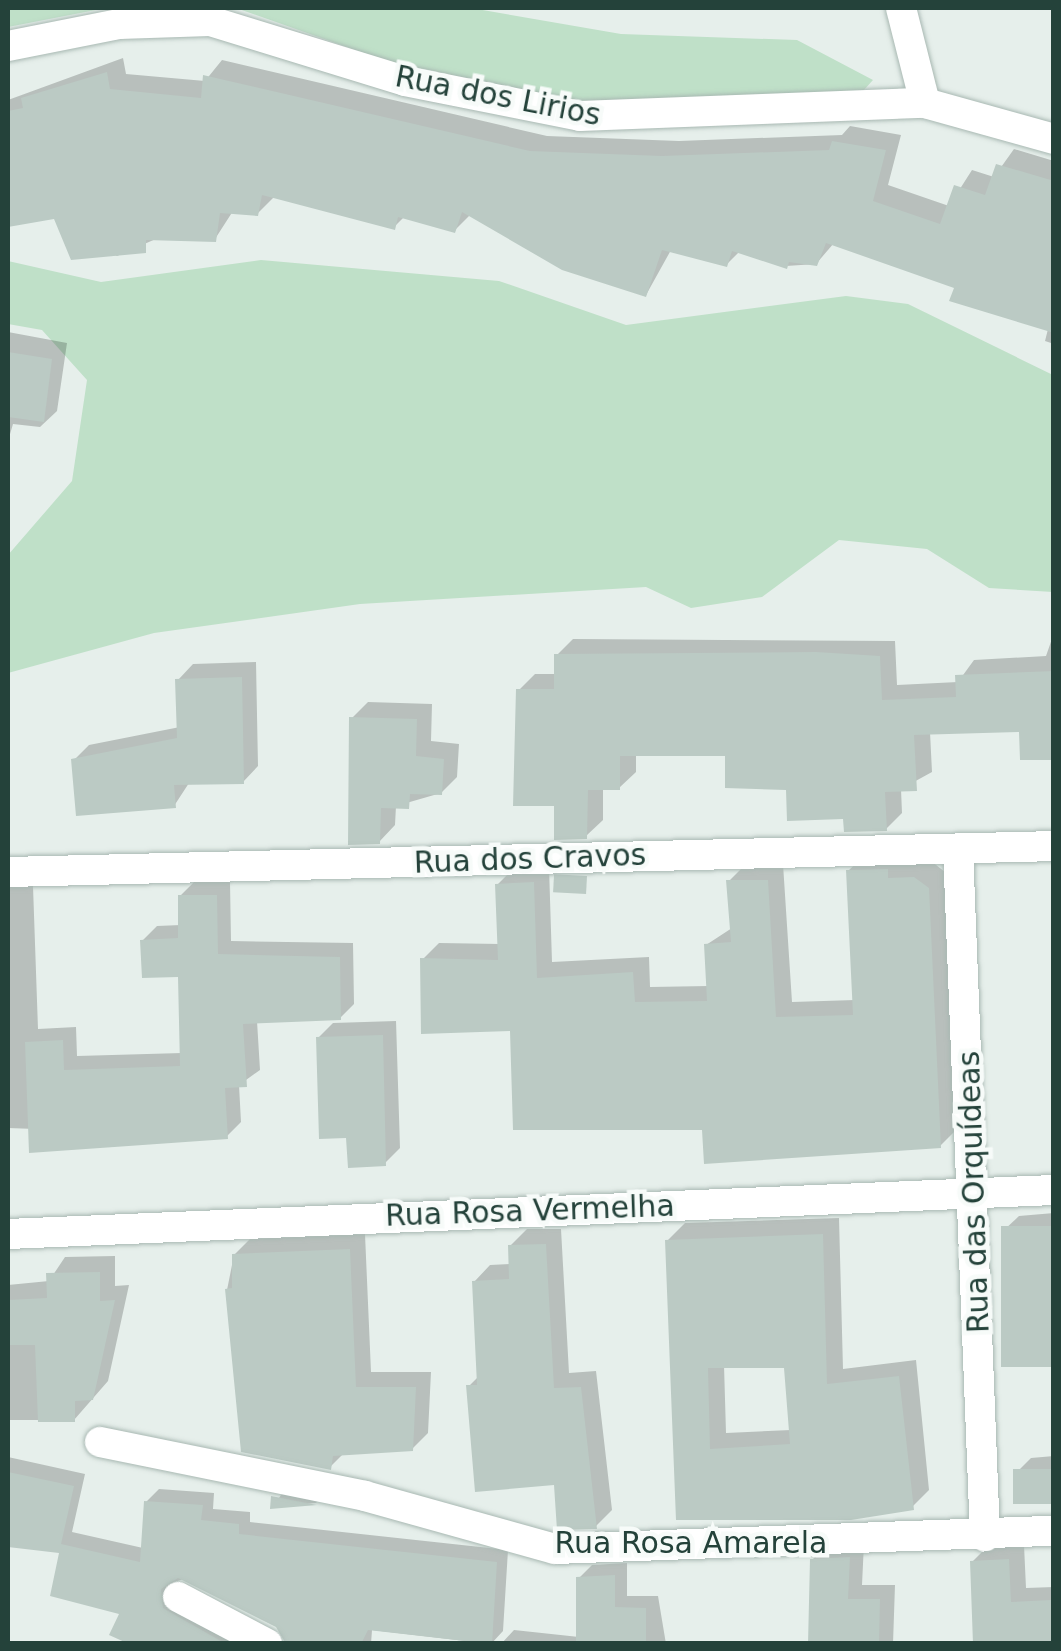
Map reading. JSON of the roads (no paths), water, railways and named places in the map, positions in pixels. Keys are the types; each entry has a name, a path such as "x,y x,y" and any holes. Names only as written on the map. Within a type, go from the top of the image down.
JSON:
{"street":[{"path":"901,8 925,103"},
{"name":"Rua dos Lirios","path":"8,46 118,24 202,14 404,81 580,116 925,103 1054,139"},
{"name":"Rua dos Cravos","path":"8,872 1054,846"},
{"name":"Rua das Orquídeas","path":"958,849 985,1536"},
{"name":"Rua Rosa Vermelha","path":"8,1234 1054,1190"},
{"name":"Rua Rosa Amarela","path":"100,1442 365,1496 555,1549 1054,1531"},
{"path":"178,1597 267,1644"}]}
